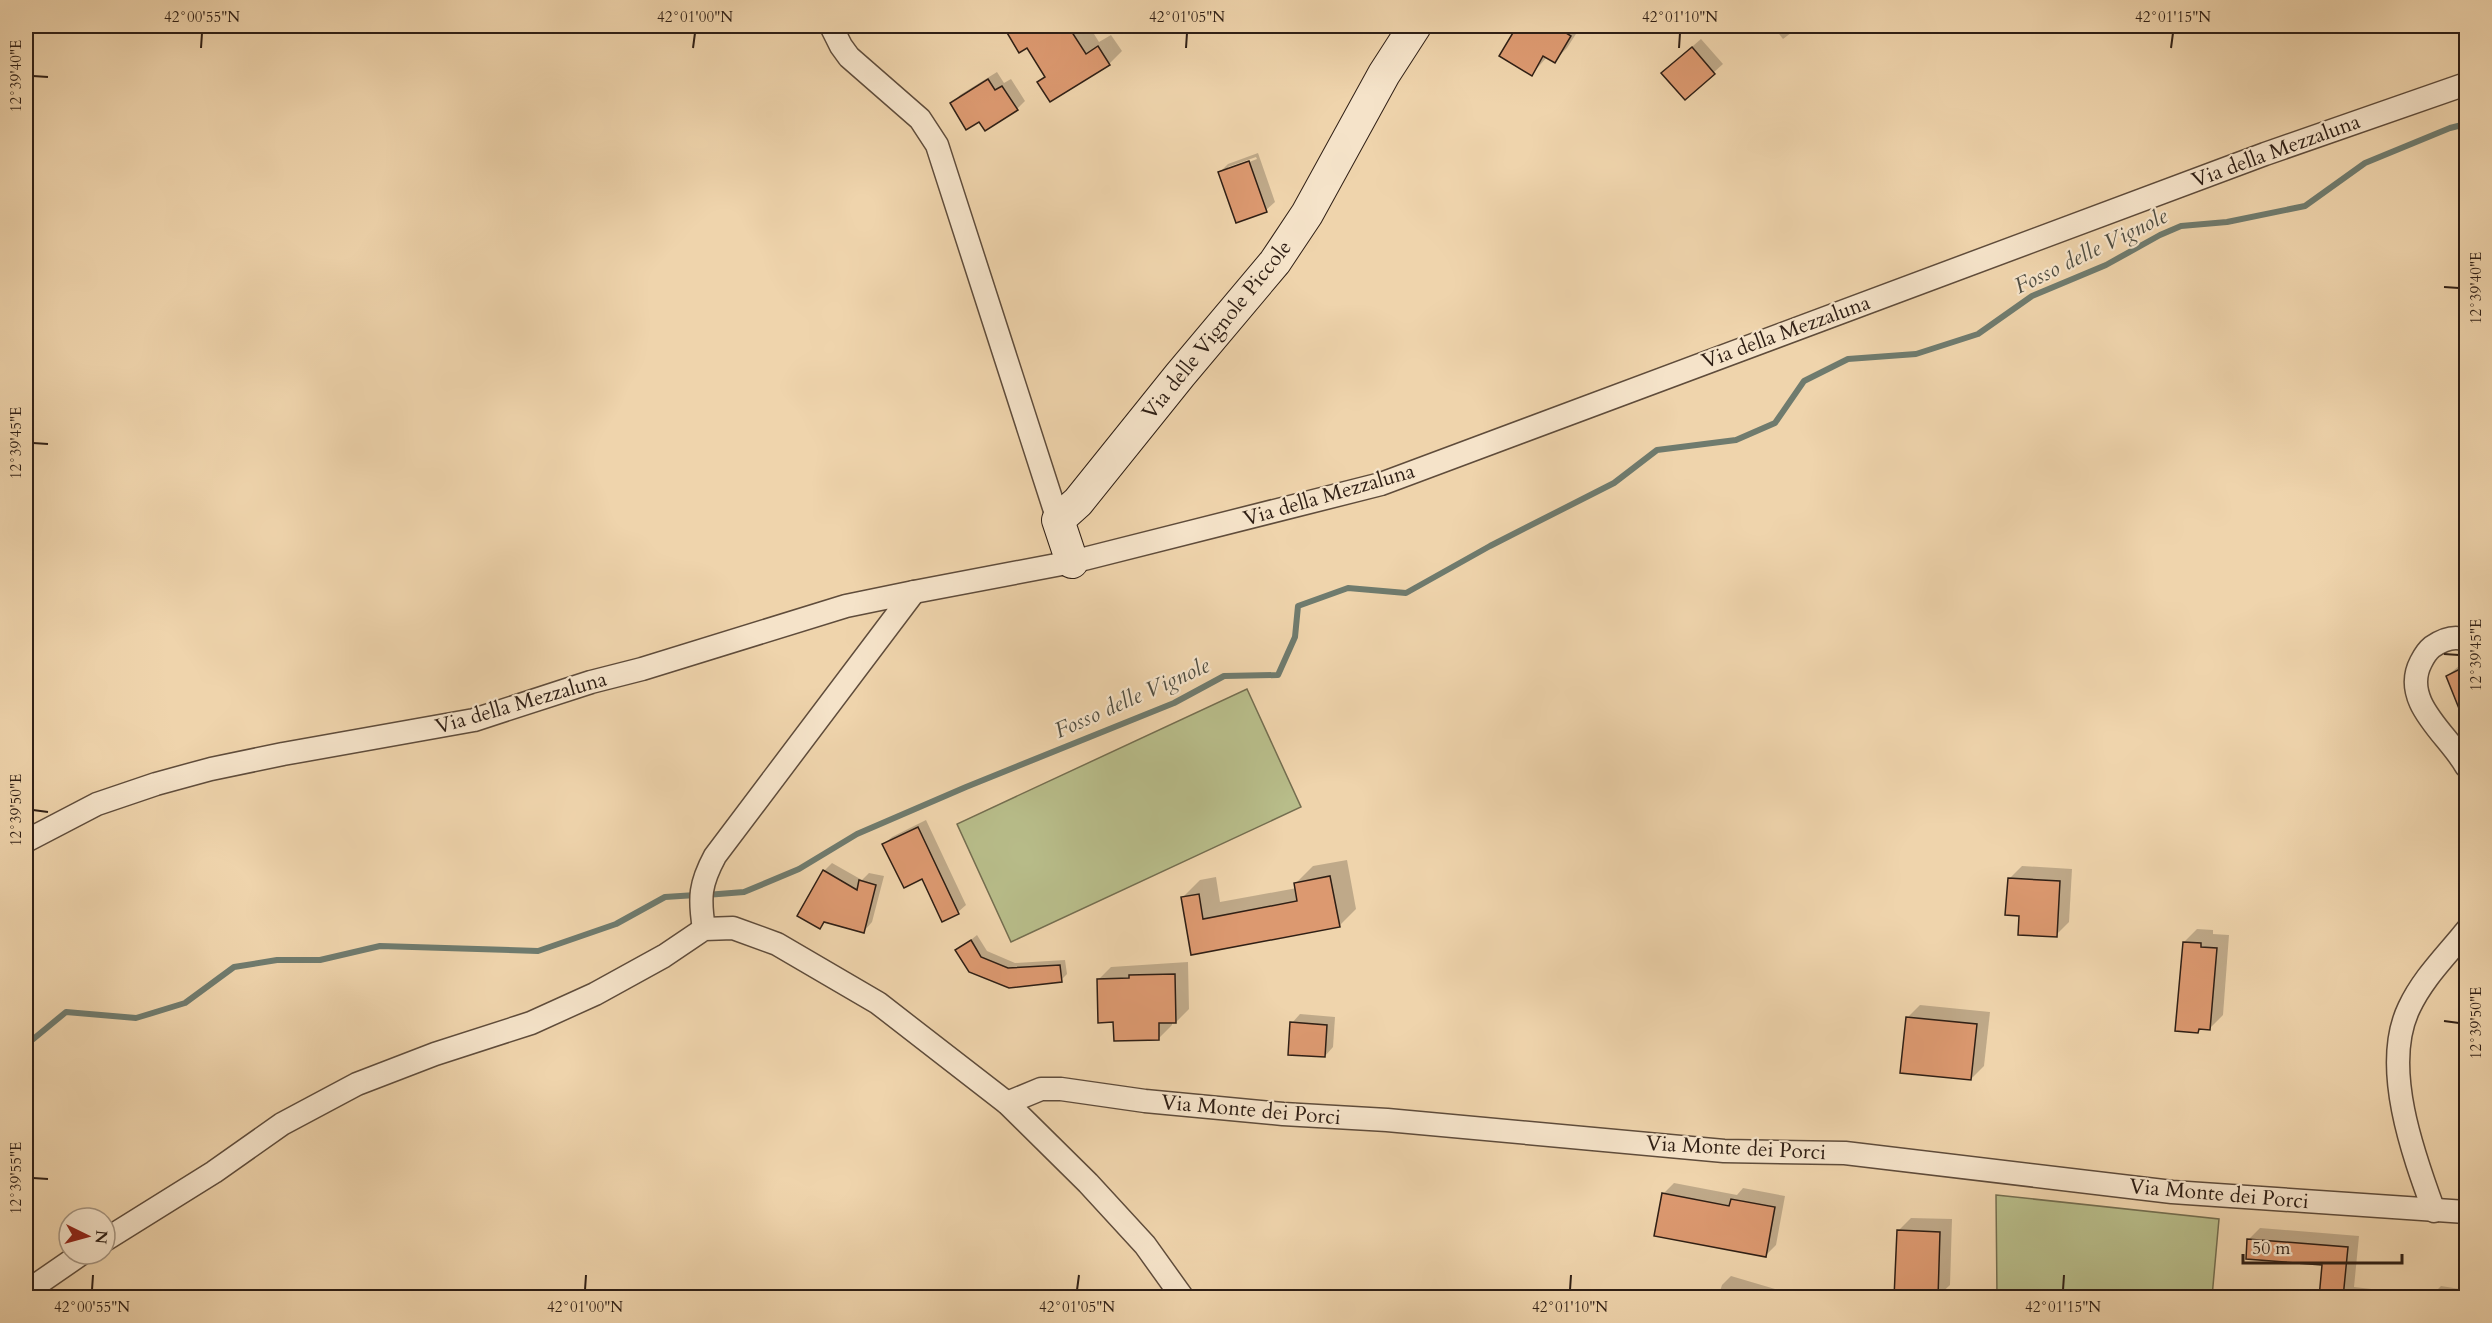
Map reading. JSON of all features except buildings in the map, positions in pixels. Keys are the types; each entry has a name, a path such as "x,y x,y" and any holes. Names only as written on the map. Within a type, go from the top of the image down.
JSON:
{"street":[{"path":"831,26 849,57 920,119 937,145 1058,520 1086,559"},
{"name":"Via delle Vignole Piccole","path":"1058,520 1078,502 1275,262 1306,214 1384,74 1414,26"},
{"name":"Via della Mezzaluna","path":"26,840 97,804 156,784 211,769 474,720 591,682 642,669 846,606 1086,559 1381,484 2254,158 2466,84"},
{"path":"704,929 700,903 705,875 715,856 914,592"},
{"path":"2466,640 2446,639 2431,648 2418,668 2416,684 2424,709 2466,766"},
{"path":"117,1233 214,1172 282,1124 357,1084 435,1054 531,1023 596,994 664,956 704,929 733,928 777,944 878,1003 1007,1103 1088,1182 1145,1245 1183,1298"},
{"path":"2434,1211 2417,1159 2402,1099 2398,1073 2398,1050 2401,1030 2418,991 2466,931"},
{"name":"Via Monte dei Porci","path":"1007,1103 1041,1089 1061,1089 1145,1101 1283,1114 1387,1120 1724,1151 1845,1153 2172,1192 2466,1212"},
{"path":"26,1292 64,1266"}],"green space":[{"path":"1247,689 1301,807 1011,942 957,824"},
{"path":"1996,1195 2219,1219 2212,1297 1997,1297"}],"waterway":[{"name":"Fosso delle Vignole","path":"706,895 744,892 799,869 857,834 966,787 1174,703 1224,676 1278,675 1295,637 1298,606 1348,588 1406,593 1490,546 1614,483 1657,450 1736,440 1775,423 1804,381 1848,359 1916,354 1978,334 2032,296 2106,265 2160,235 2181,226 2227,222 2305,206 2365,163 2450,128 2466,124"},
{"name":"Fosso delle Vignole","path":"26,1045 66,1012 136,1018 185,1003 234,967 277,960 320,960 380,946 538,951 616,924 665,897 696,895"}]}
